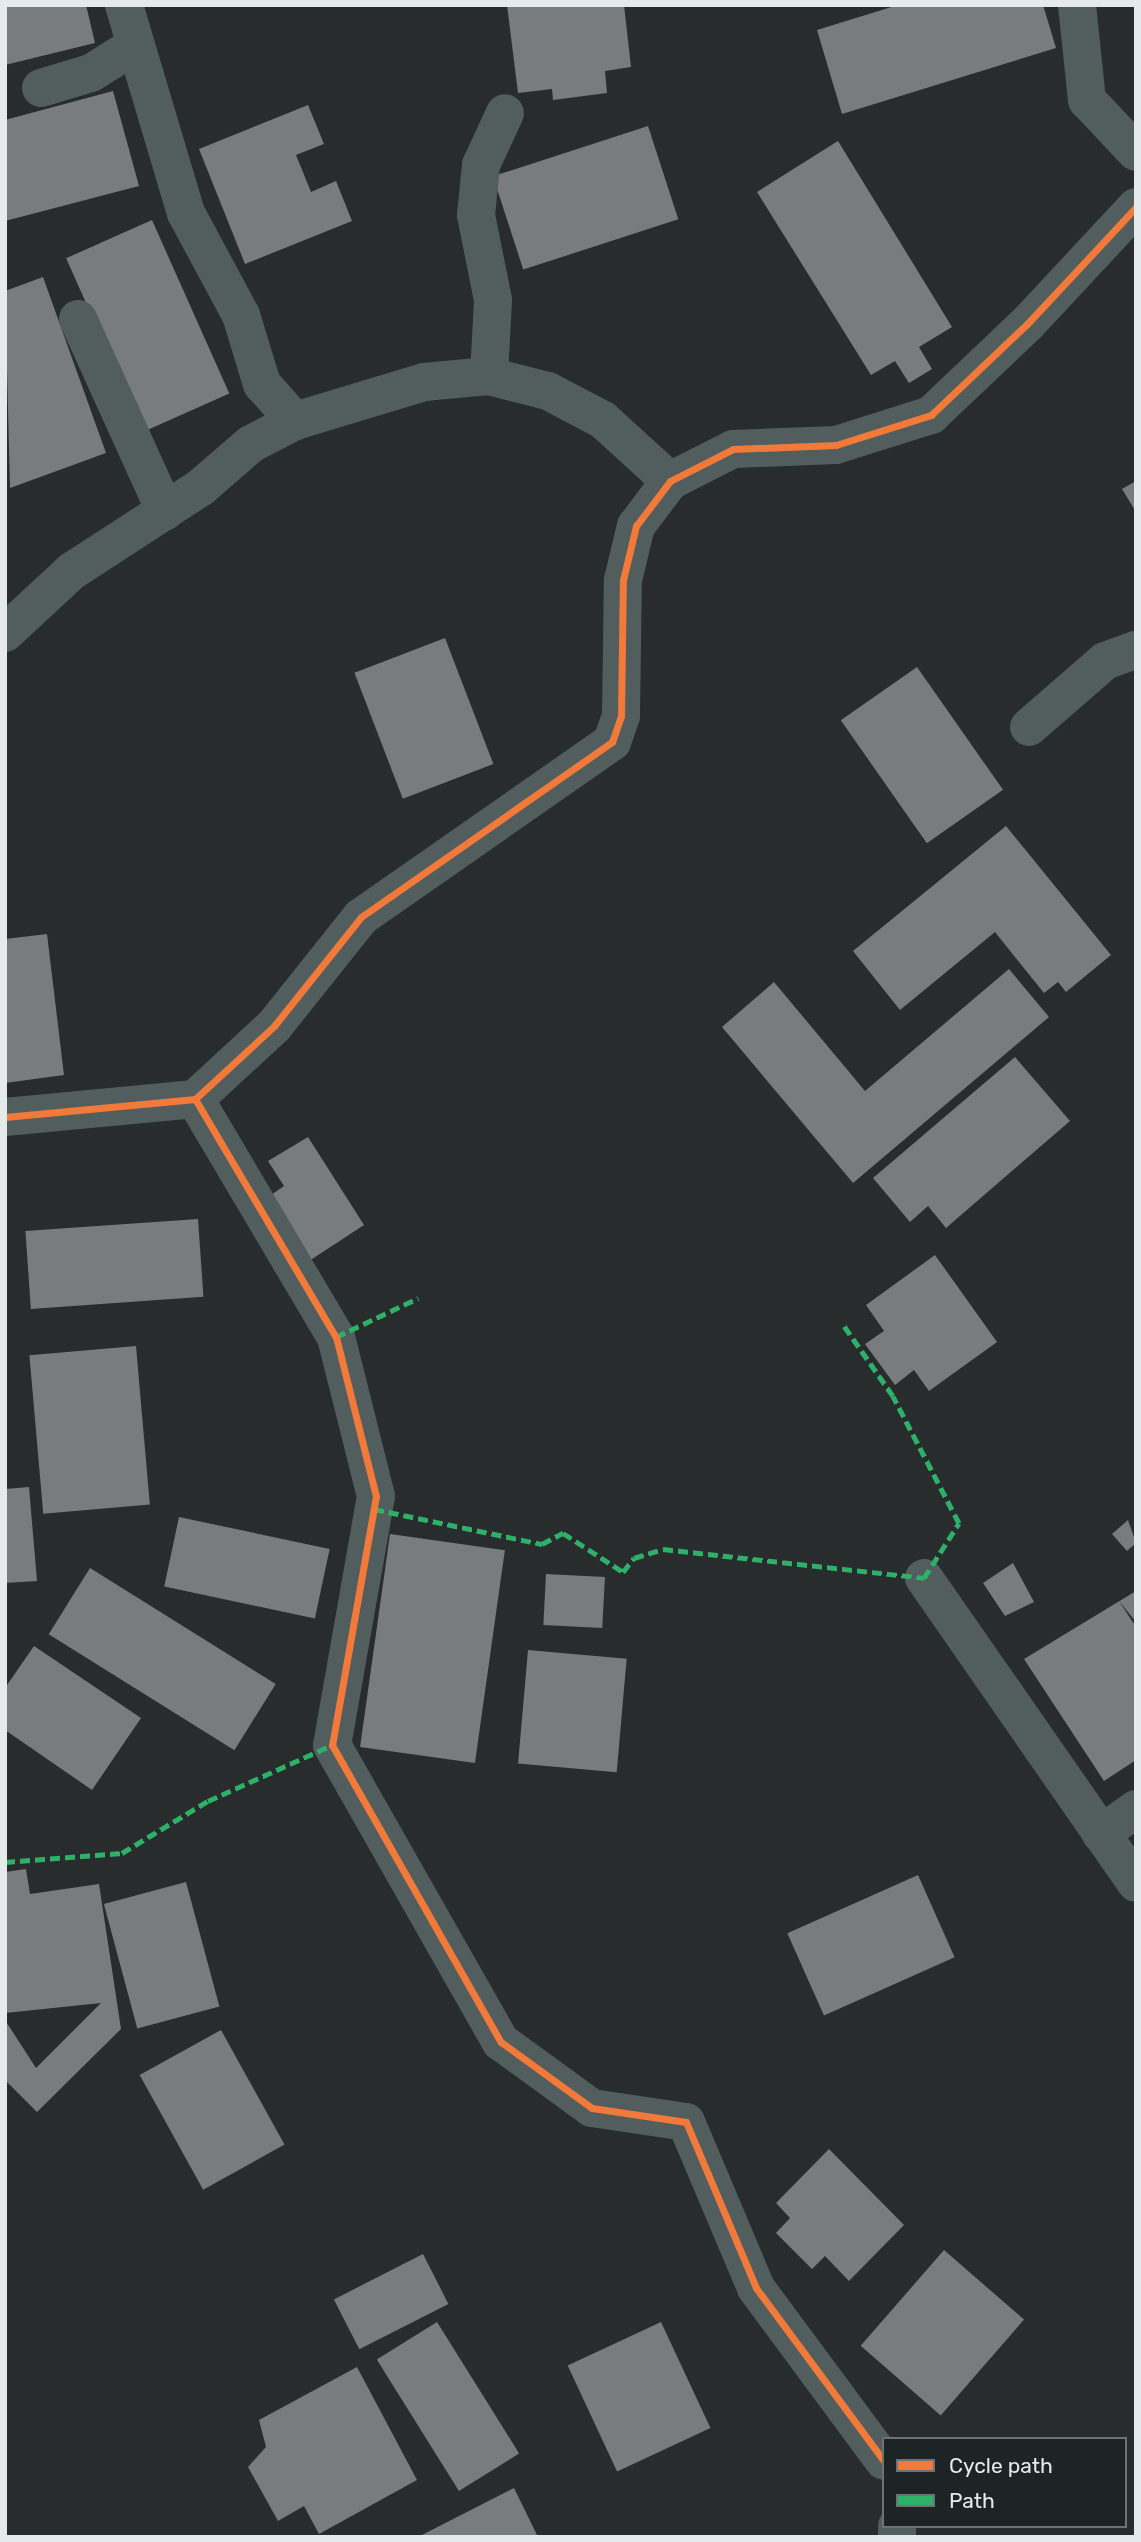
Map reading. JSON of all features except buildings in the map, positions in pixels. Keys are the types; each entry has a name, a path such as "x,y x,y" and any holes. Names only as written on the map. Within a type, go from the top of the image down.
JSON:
{"street":[{"path":"124,5 134,46 186,213 241,315 261,384 295,421"},
{"path":"1077,5 1087,100 1136,152"},
{"path":"41,88 91,73 134,46"},
{"path":"489,376 493,300 476,215 481,165 505,113"},
{"path":"5,1117 195,1100 274,1026 361,917 611,742 621,716 626,566 636,526 670,481 733,449 836,445 931,415 1027,324 1136,206"},
{"path":"78,319 165,511"},
{"path":"5,633 72,571 165,511 251,444 295,421 424,382 489,376 548,391 603,420 670,481"},
{"path":"1029,726 1105,661 1136,650"},
{"path":"195,1100 336,1337 376,1496 332,1745 501,2042 592,2108 686,2122 755,2288 882,2458"},
{"path":"924,1578 1136,1883"},
{"path":"1101,1834 1136,1809"}],"marked path":[{"path":"336,1337 418,1298"},
{"path":"374,1509 542,1544 563,1533 623,1572 634,1558 663,1549 924,1578 959,1523 893,1396 842,1323"},
{"path":"5,1862 122,1853 208,1801 332,1745"}],"cycle path":[{"path":"5,1117 195,1099 274,1026 361,917 612,742 621,716 623,580 636,526 670,481 733,449 836,445 931,415 1027,324 1136,207"},
{"path":"195,1099 336,1337 376,1496 332,1745 501,2042 592,2108 686,2122 756,2288 882,2458"}]}
